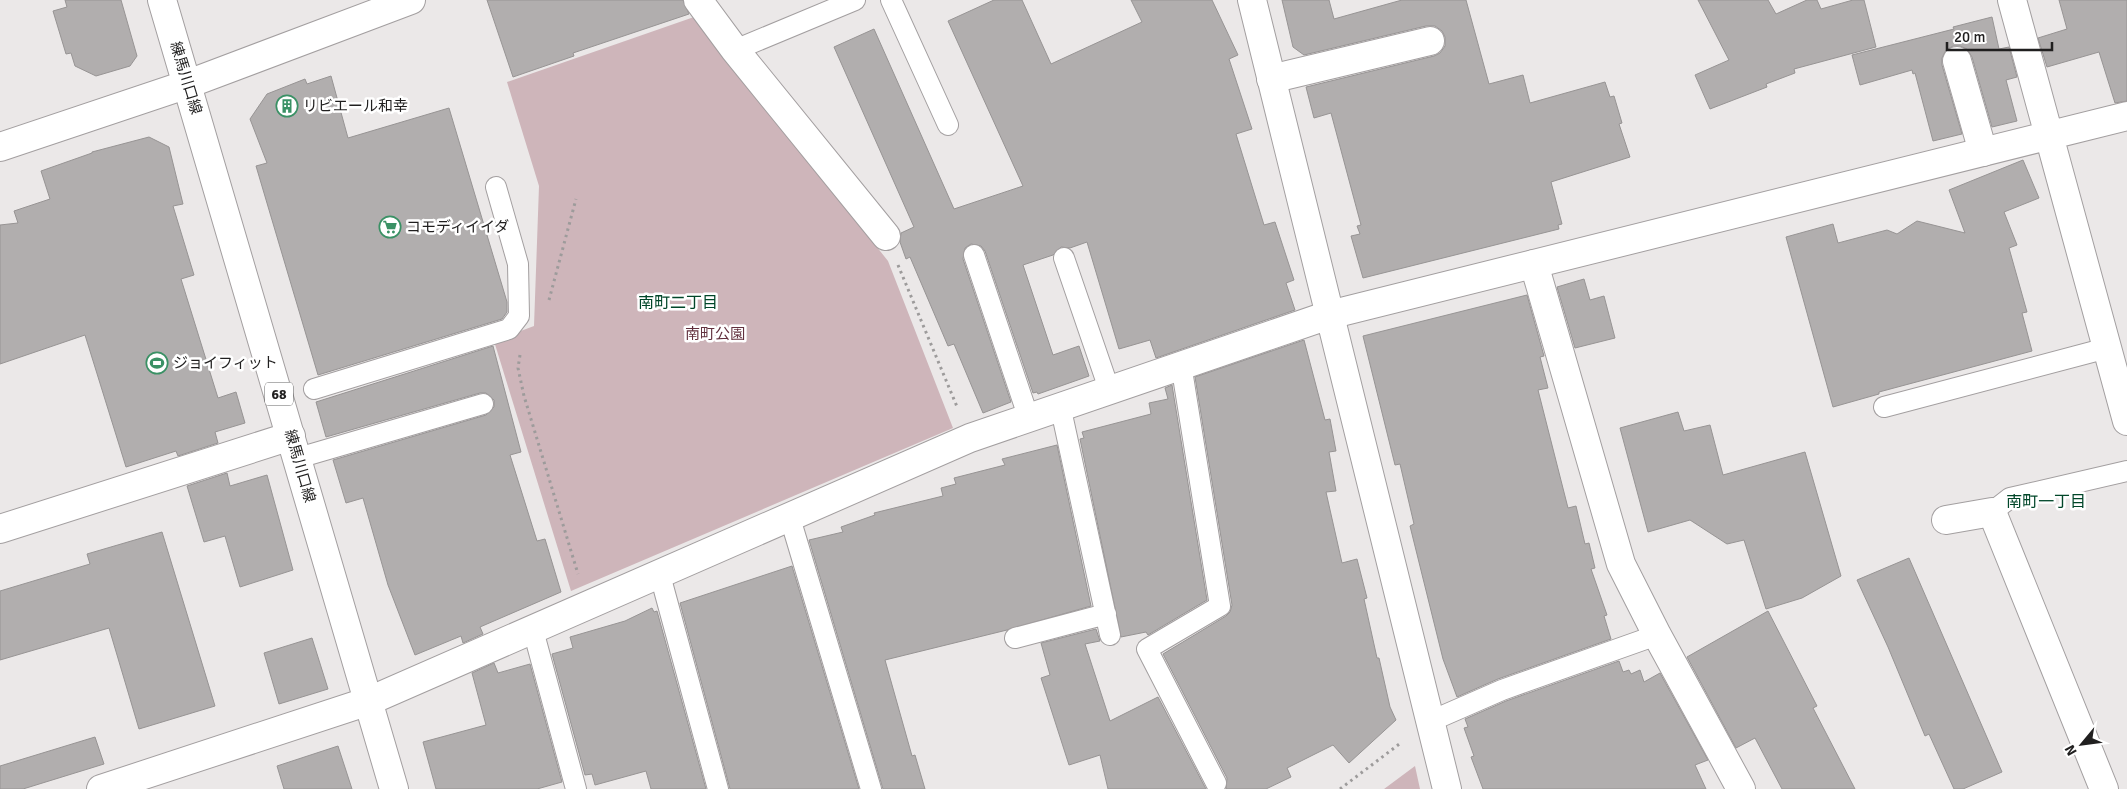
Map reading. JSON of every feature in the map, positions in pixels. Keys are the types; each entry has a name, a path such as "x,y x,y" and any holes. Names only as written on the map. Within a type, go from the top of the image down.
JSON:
{"street":[{"name":"練馬川口線","path":"162,0 394,789"},
{"path":"0,147 188,84 411,0"},
{"path":"698,0 886,236"},
{"path":"1252,0 1447,789"},
{"path":"2012,0 2127,421"},
{"path":"1271,79 1430,41"},
{"path":"1958,61 1983,152"},
{"path":"101,789 156,780 369,701 970,438 1028,416 1181,364 1329,315 2127,116"},
{"path":"1534,264 1621,564 1657,635 1741,789"},
{"path":"0,529 294,447"},
{"path":"1946,520 1992,512 2104,789"},
{"path":"2120,789 2127,787"}],"lane":[{"path":"736,50 855,0"},
{"path":"891,0 948,125"},
{"path":"314,389 509,329 519,316 518,264 496,186"},
{"path":"974,256 1028,416"},
{"path":"1064,258 1109,389"},
{"path":"1884,407 2107,348"},
{"path":"1181,364 1220,606 1147,649 1216,783"},
{"path":"294,447 483,404"},
{"path":"1060,406 1110,635"},
{"path":"1992,512 2010,498 2127,471"},
{"path":"790,518 870,789"},
{"path":"660,575 718,789"},
{"path":"1015,638 1106,614"},
{"path":"533,630 576,789"},
{"path":"1431,721 1502,690 1657,635"}],"path":[{"path":"548,305 576,199"},
{"path":"886,236 970,438"},
{"path":"521,352 518,368 524,396 577,574 584,578"},
{"path":"1340,789 1431,721"}],"green space":[{"name":"南町公園","path":"694,17 888,261 953,428 571,591 494,341 534,326 539,186 507,82"},
{"path":"1415,766 1420,789 1384,789"}],"building":[{"path":"65,0 121,0 137,56 130,66 96,76 75,66 71,53 66,54 53,11 67,7"},
{"path":"487,0 683,0 689,14 573,53 574,56 513,77"},
{"path":"994,0 1022,0 1051,64 1142,22 1131,0 1212,0 1238,55 1229,59 1252,129 1236,134 1264,225 1275,222 1294,280 1286,283 1295,310 1156,358 1150,340 1119,349 1087,242 1070,248 1061,247 1053,255 1023,265 1053,355 1079,346 1089,376 1038,394 1037,392 1033,393 985,251 981,246 971,244 965,248 963,259 1011,402 983,413 954,344 948,346 910,257 906,259 900,242 901,233 914,227 834,47 874,29 954,209 1023,186 948,21"},
{"path":"1282,0 1329,0 1334,19 1402,0 1466,0 1489,84 1523,75 1530,103 1605,82 1610,97 1614,96 1622,123 1619,124 1630,157 1551,182 1562,224 1558,225 1559,229 1363,278 1351,236 1360,234 1357,226 1361,225 1331,113 1314,118 1306,87 1434,56 1440,53 1445,46 1445,37 1442,31 1435,26 1426,26 1304,55 1293,47"},
{"path":"1698,0 1768,0 1776,14 1807,0 1817,0 1821,9 1853,0 1864,0 1876,47 1794,69 1795,73 1766,84 1767,87 1710,109 1695,75 1729,60"},
{"path":"2059,0 2127,0 2127,101 2115,103 2099,52 2047,67 2038,38 2067,29"},
{"path":"1992,17 1999,49 2009,47 2017,77 2006,80 2017,121 1992,127 1972,57 1967,49 1960,46 1953,46 1946,50 1942,58 1942,65 1962,134 1933,141 1915,73 1913,74 1912,70 1860,85 1852,55 1954,29 1953,27"},
{"path":"331,76 348,138 449,108 507,302 507,312 502,319 318,375 256,166 267,163 250,119 267,94 305,79 307,84"},
{"path":"149,137 169,147 183,204 173,206 194,275 181,279 218,398 236,392 245,423 215,432 218,443 178,456 176,451 126,467 85,335 0,364 0,225 18,223 14,211 50,199 41,171 92,152"},
{"path":"2023,160 2039,198 2004,212 2017,245 2009,248 2027,312 2022,313 2032,351 1879,392 1879,394 1833,407 1786,237 1833,224 1838,243 1887,230 1897,234 1917,221 1965,233 1949,190"},
{"path":"1584,279 1590,300 1604,296 1615,338 1575,348 1557,287"},
{"path":"1527,295 1544,356 1540,357 1548,388 1538,390 1568,508 1576,506 1585,544 1589,543 1595,568 1591,569 1607,615 1604,616 1611,639 1498,679 1457,697 1443,659 1410,526 1414,524 1400,464 1395,465 1363,336"},
{"path":"1304,340 1325,420 1330,419 1336,451 1329,452 1336,491 1326,492 1342,563 1357,559 1367,598 1364,599 1377,658 1379,658 1390,707 1396,720 1349,763 1333,745 1287,768 1291,777 1266,789 1226,789 1227,778 1163,654 1226,616 1230,612 1232,605 1195,377"},
{"path":"493,346 521,452 510,455 537,541 545,539 561,592 480,627 483,634 463,643 461,636 415,655 388,585 363,498 346,503 333,460 486,415 494,407 494,400 486,393 480,393 326,437 316,402"},
{"path":"1172,385 1207,600 1148,635 1146,632 1121,637 1080,439 1084,438 1082,432 1151,414 1149,403 1168,399 1165,388"},
{"path":"1678,412 1684,431 1710,425 1723,475 1805,452 1841,576 1802,598 1766,609 1744,540 1727,544 1690,520 1648,532 1620,428"},
{"path":"1057,445 1091,606 1007,630 885,660 912,756 915,755 925,789 883,789 809,540 843,532 841,527 875,515 874,513 943,496 941,488 956,484 954,478 1005,465 1002,459"},
{"path":"227,473 230,486 267,475 293,570 240,587 225,536 204,542 187,486"},
{"path":"162,532 215,706 139,729 109,628 0,660 0,591 90,564 87,554"},
{"path":"1909,558 2002,772 1963,789 1954,789 1929,734 1925,736 1888,647 1857,580"},
{"path":"792,566 859,789 730,789 680,603"},
{"path":"652,608 654,612 657,611 706,789 651,789 646,771 595,785 592,774 585,775 552,654 573,648 570,637 625,621"},
{"path":"1768,611 1817,706 1813,708 1855,789 1782,789 1755,738 1736,748 1687,657"},
{"path":"1096,629 1100,641 1085,644 1110,721 1158,697 1206,789 1108,789 1100,755 1069,765 1041,678 1050,675 1041,643"},
{"path":"312,638 328,689 279,704 264,653"},
{"path":"1619,661 1623,672 1629,670 1631,674 1640,670 1644,682 1660,673 1708,760 1695,765 1706,789 1483,789 1471,757 1474,756 1464,728 1468,727 1465,719 1506,701"},
{"path":"494,663 498,673 530,664 562,782 537,789 436,789 423,742 486,725 472,673"},
{"path":"95,737 104,764 23,789 0,789 0,766"},
{"path":"338,746 352,789 284,789 277,766"}],"place":[{"name":"リビエール和幸","path":"287,106"},
{"name":"コモディイイダ","path":"390,227"},
{"name":"ジョイフィット","path":"157,363"}],"district":[{"name":"南町二丁目","path":"678,303"},
{"name":"南町一丁目","path":"2046,502"}]}
